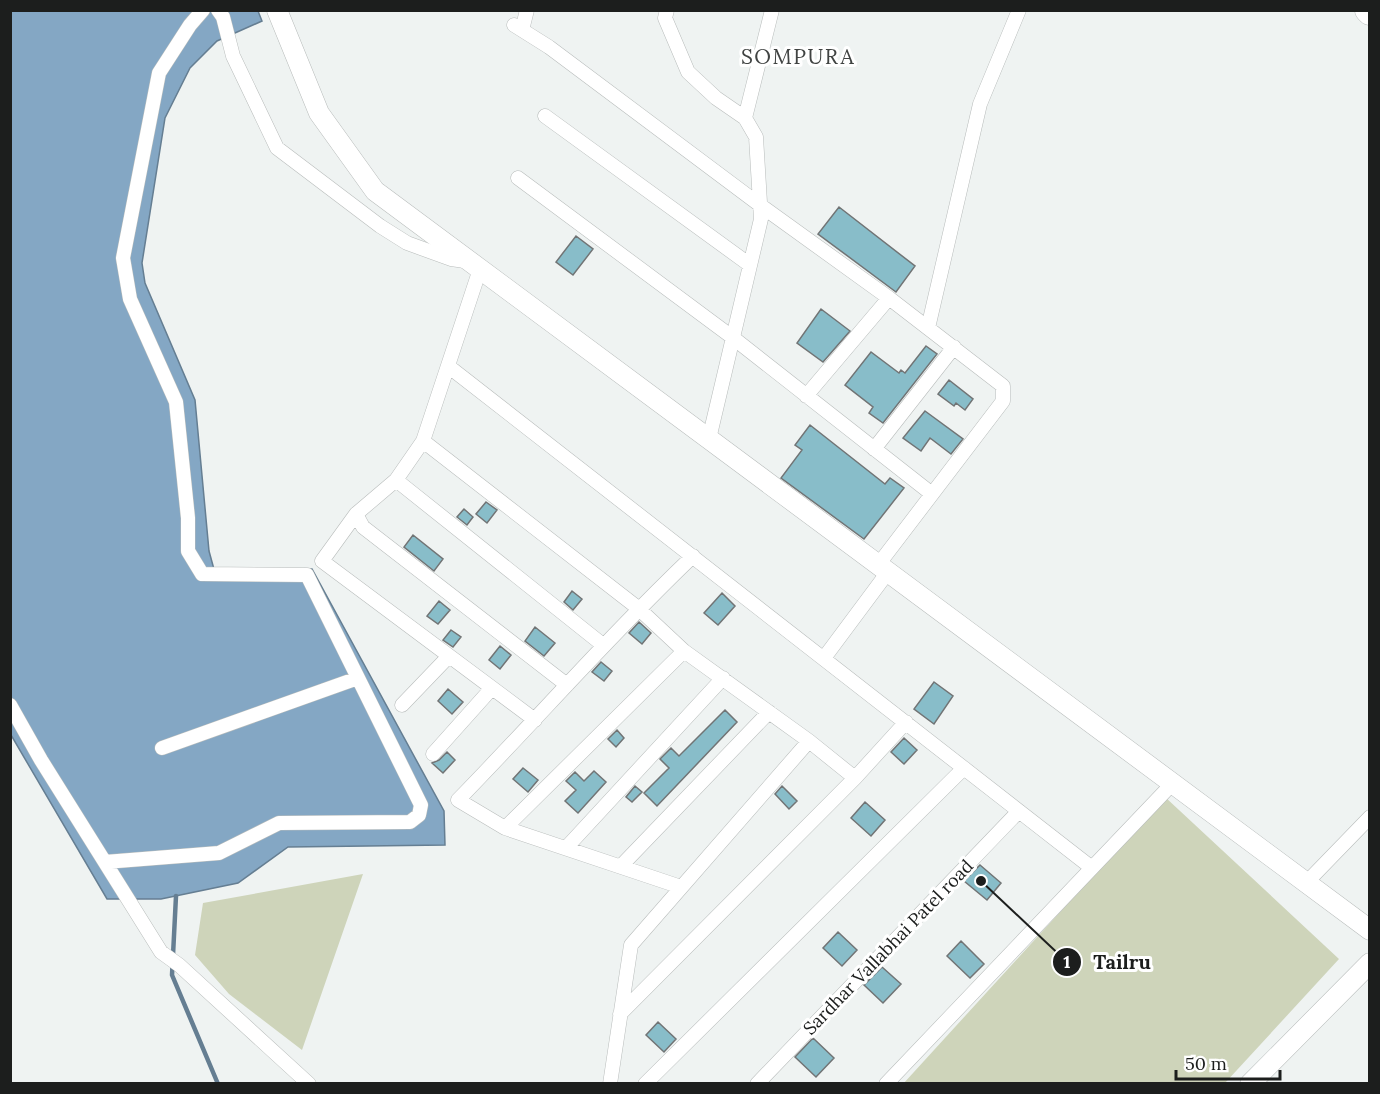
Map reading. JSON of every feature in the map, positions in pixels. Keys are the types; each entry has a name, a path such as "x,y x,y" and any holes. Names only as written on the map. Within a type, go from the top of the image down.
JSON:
{"street":[{"path":"105,862 219,853 279,823 410,822 419,815 421,805 307,575 202,574 188,551 188,518 176,402 130,299 123,258 159,74 190,25 203,10"},
{"path":"218,10 223,17 233,56 277,148 380,226 407,243 475,265"},
{"path":"277,10 319,113 375,191 1370,930"},
{"path":"527,10 518,27 549,47 760,205 890,298 1003,386 1003,401 932,494 824,658"},
{"path":"667,10 665,18 687,72 716,98 745,118 756,137 761,219 710,440"},
{"path":"745,118 772,10"},
{"path":"928,328 980,104 1018,12"},
{"path":"545,116 750,265"},
{"path":"518,178 732,337 932,494"},
{"path":"475,265 448,366 423,441 396,480 356,514 322,561 535,720"},
{"path":"806,396 890,298"},
{"path":"874,449 954,347"},
{"path":"448,366 1092,868"},
{"path":"423,441 638,608 684,651 809,741 855,778"},
{"path":"396,480 603,645"},
{"path":"356,514 363,527 567,685"},
{"path":"681,887 505,828 458,800 638,608 693,556"},
{"path":"505,828 684,651"},
{"path":"402,705 448,656"},
{"path":"162,748 358,678"},
{"path":"566,848 723,678"},
{"path":"433,754 492,688"},
{"path":"10,705 41,760 161,952 179,965 309,1083"},
{"path":"621,866 769,712"},
{"path":"620,1014 855,778 906,722"},
{"path":"610,1083 631,945 809,741"},
{"path":"645,1083 964,768"},
{"path":"886,1083 1172,784"},
{"name":"Sardhar Vallabhai Patel road","path":"757,1083 1019,811"},
{"path":"1306,883 1370,817"},
{"path":"1251,1083 1370,963"}],"green space":[{"path":"1165,797 1339,959 1225,1083 903,1084"},
{"path":"363,874 302,1050 229,994 195,955 203,903"}],"water":[{"path":"10,11 258,11 262,21 217,41 190,68 165,118 142,263 145,283 195,400 209,551 215,573 312,569 444,811 445,845 288,847 238,883 161,899 107,899 11,735"}],"building":[{"path":"839,207 915,266 896,292 818,234"},
{"path":"576,236 593,249 573,275 556,262"},
{"path":"821,309 850,331 823,362 797,343"},
{"path":"926,346 937,354 883,423 869,413 873,407 845,385 871,352 899,373 901,370 905,373"},
{"path":"949,380 973,399 965,410 956,403 954,406 938,394"},
{"path":"925,411 963,439 951,454 930,438 921,451 903,438"},
{"path":"810,425 885,484 890,478 904,488 864,539 781,478 802,450 795,445"},
{"path":"486,502 497,510 487,523 476,514"},
{"path":"464,509 473,517 467,525 457,517"},
{"path":"413,535 443,559 434,571 404,547"},
{"path":"572,591 582,599 573,610 564,602"},
{"path":"722,593 735,606 718,625 704,613"},
{"path":"439,601 450,610 438,624 427,616"},
{"path":"639,622 651,633 642,644 629,633"},
{"path":"535,627 555,643 544,656 525,641"},
{"path":"451,630 461,637 453,647 443,640"},
{"path":"500,646 511,655 500,669 489,660"},
{"path":"601,662 612,671 604,681 592,672"},
{"path":"934,682 953,696 934,724 914,709"},
{"path":"448,689 463,702 452,714 438,701"},
{"path":"725,710 737,722 657,806 644,793 669,768 660,759 671,748 679,756"},
{"path":"617,730 624,738 616,747 608,739"},
{"path":"904,738 917,750 904,764 891,752"},
{"path":"447,752 455,760 443,773 432,763"},
{"path":"523,768 538,780 528,792 513,779"},
{"path":"594,771 606,782 578,813 565,801 576,790 566,781 575,772 584,781"},
{"path":"635,786 642,792 632,802 626,797"},
{"path":"782,786 797,801 789,809 775,794"},
{"path":"865,802 885,820 871,836 851,818"},
{"path":"980,865 1001,883 987,900 964,881"},
{"path":"838,932 857,950 842,966 823,948"},
{"path":"961,941 984,964 970,978 947,956"},
{"path":"882,967 901,984 883,1003 864,985"},
{"path":"658,1022 676,1039 664,1052 646,1035"},
{"path":"813,1038 834,1058 816,1077 795,1057"}],"waterway":[{"path":"176,896 172,975 218,1084"}],"place":[{"name":"Tailru","path":"981,881"}],"district":[{"name":"SOMPURA","path":"798,56"}]}
